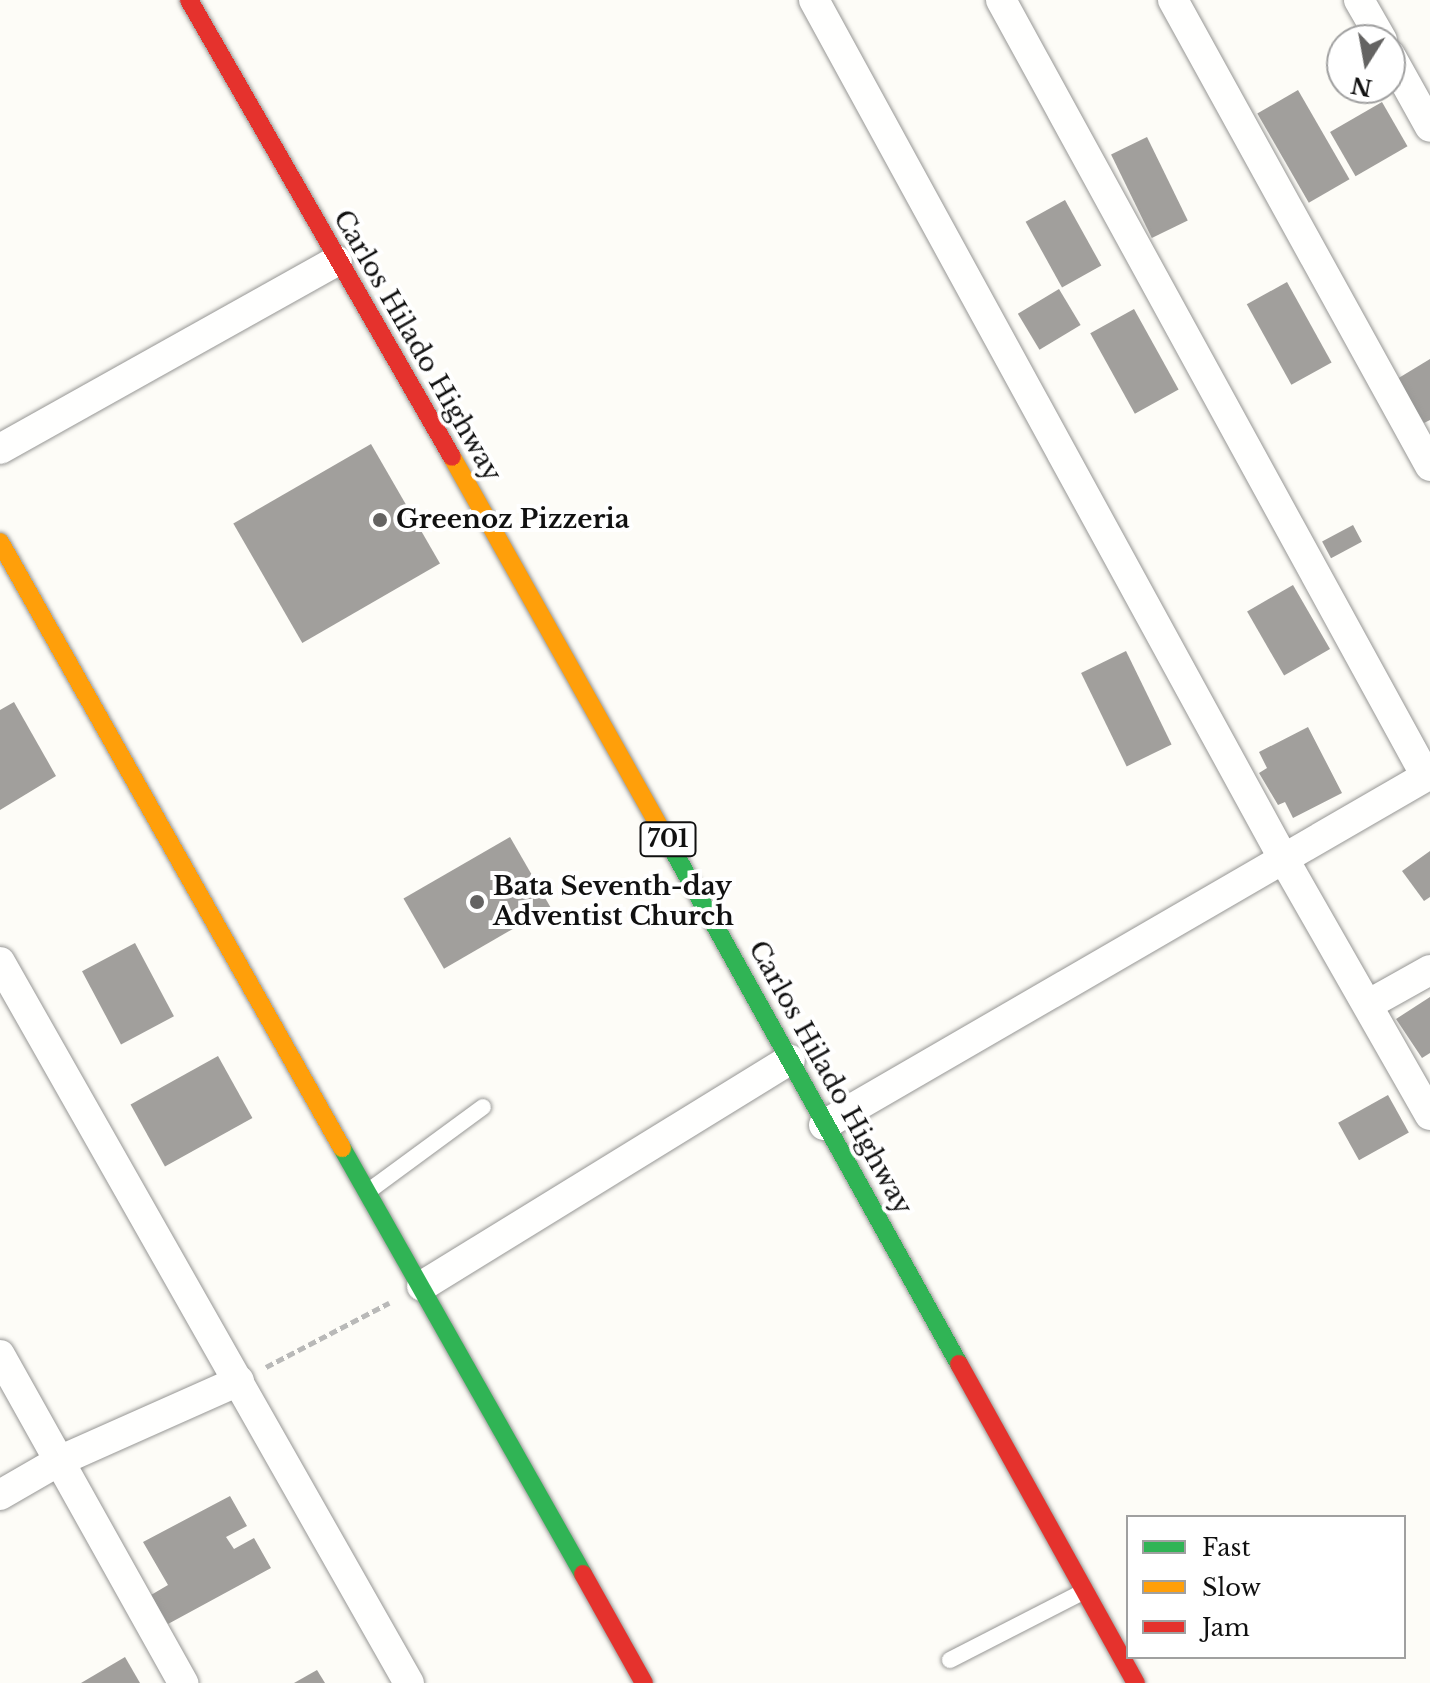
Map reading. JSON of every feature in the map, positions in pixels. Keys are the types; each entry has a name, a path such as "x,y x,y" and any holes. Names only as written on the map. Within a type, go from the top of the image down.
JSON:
{"main road":[{"name":"Carlos Hilado Highway","path":"189,0 513,562 1136,1683"},
{"path":"0,542 644,1683"}],"street":[{"path":"814,0 1282,856 1430,1115"},
{"path":"824,1125 1282,856 1428,775 1001,0"},
{"path":"1173,0 1430,466"},
{"path":"1359,0 1373,24"},
{"path":"1406,84 1430,127"},
{"path":"0,449 337,261"},
{"path":"0,962 409,1683"},
{"path":"1369,1004 1430,970"},
{"path":"422,1286 790,1060"},
{"path":"0,1355 183,1683"},
{"path":"0,1495 59,1461 239,1381"}],"lane":[{"path":"368,1191 483,1107"},
{"path":"950,1660 1085,1591"}],"path":[{"path":"239,1381 422,1286"}],"building":[{"path":"1298,90 1350,179 1309,203 1257,114"},
{"path":"1383,104 1408,146 1356,176 1330,132"},
{"path":"1147,137 1188,221 1152,238 1111,155"},
{"path":"1065,200 1101,266 1062,287 1026,222"},
{"path":"1287,282 1332,362 1291,385 1247,304"},
{"path":"1059,289 1081,325 1039,350 1018,314"},
{"path":"1134,309 1179,389 1135,414 1090,333"},
{"path":"1430,359 1430,420 1424,423 1397,379"},
{"path":"371,444 440,564 302,643 233,524"},
{"path":"1353,525 1362,542 1331,558 1322,541"},
{"path":"1293,585 1330,649 1284,676 1247,612"},
{"path":"1126,651 1172,744 1127,766 1081,673"},
{"path":"14,702 56,776 0,810 0,710"},
{"path":"1308,727 1342,793 1293,818 1285,802 1278,805 1259,773 1267,768 1259,752"},
{"name":"Bata Seventh-day Adventist Church","path":"510,837 550,907 444,969 403,898"},
{"path":"1430,851 1430,897 1424,901 1402,871"},
{"path":"135,943 174,1016 121,1044 82,971"},
{"path":"1430,997 1430,1053 1422,1058 1396,1019"},
{"path":"218,1056 252,1118 165,1167 131,1104"},
{"path":"1388,1095 1409,1133 1359,1160 1338,1123"},
{"path":"230,1496 247,1526 226,1537 234,1549 254,1538 271,1568 168,1624 151,1595 168,1585 143,1542"},
{"path":"125,1657 140,1683 81,1683"},
{"path":"317,1670 325,1683 294,1683"}],"traffic: fast":[{"path":"669,843 959,1364"},
{"path":"342,1148 583,1574"}],"traffic: slow":[{"path":"452,457 669,843"},
{"path":"0,542 342,1148"}],"traffic: jam":[{"path":"189,0 452,457"},
{"path":"959,1364 1136,1683"},
{"path":"583,1574 644,1683"}],"place":[{"name":"Greenoz Pizzeria","path":"380,520"},
{"name":"Bata Seventh-day Adventist Church","path":"477,902"}]}
